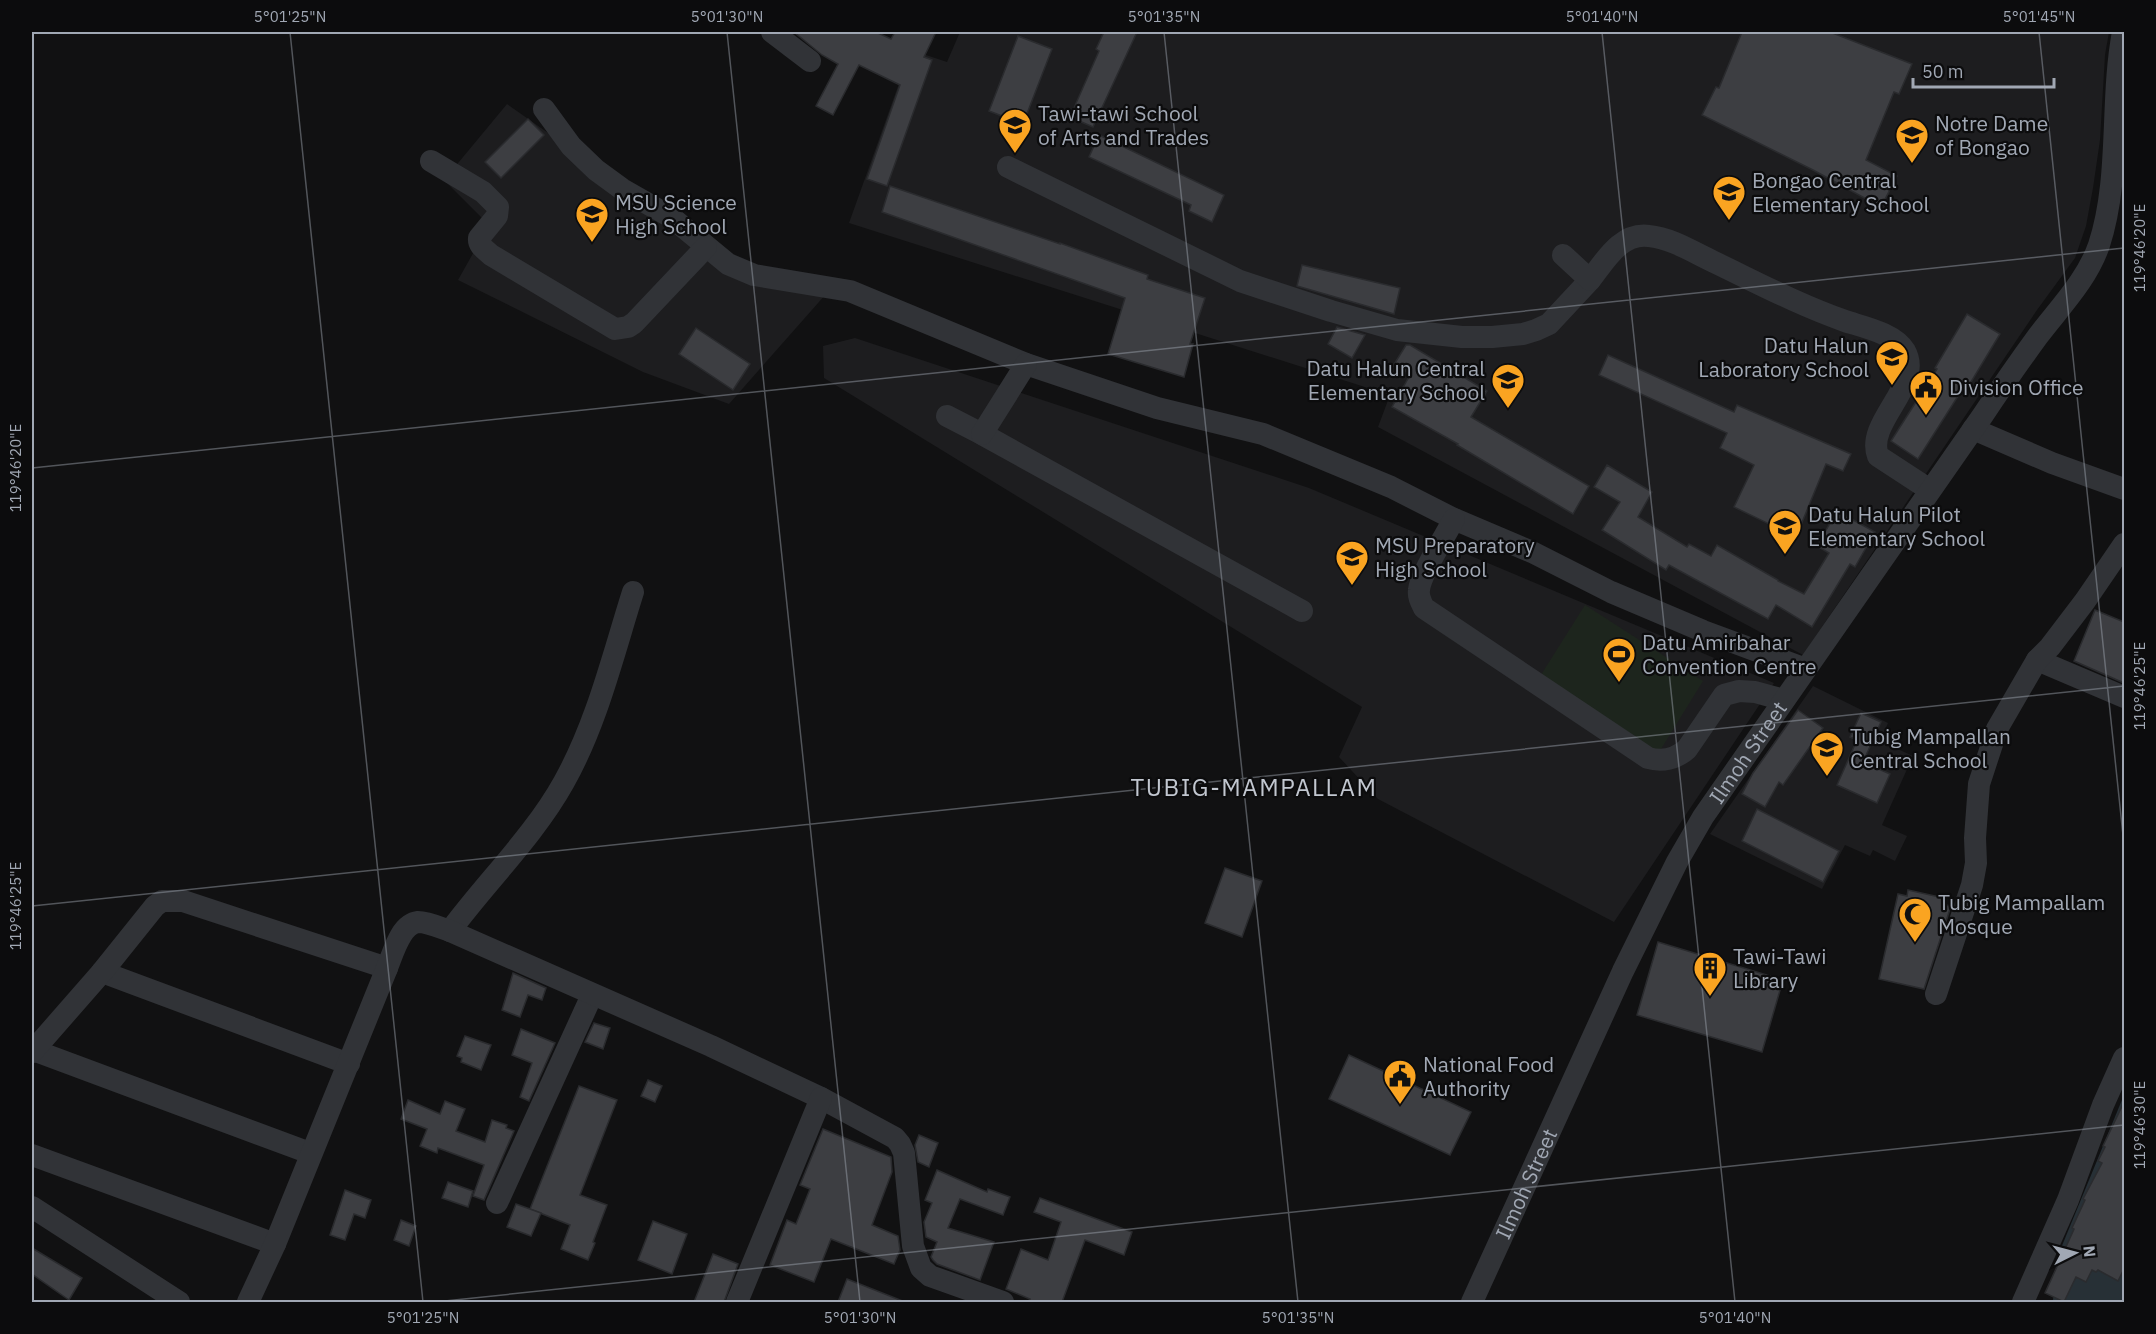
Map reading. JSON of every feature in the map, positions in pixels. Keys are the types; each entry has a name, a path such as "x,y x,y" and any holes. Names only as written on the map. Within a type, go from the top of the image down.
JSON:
{"street":[{"path":"772,32 810,61"},
{"name":"Ilmoh Street","path":"1472,1302 1623,971 1677,862 1703,817 2040,334 2070,297 2098,245 2106,212 2115,136 2119,54 2123,32"},
{"path":"544,109 571,146 596,170 622,189 671,217 728,264 754,275 850,291 1026,364 1157,408 1263,434 1391,487 1455,519 1532,552 1611,592 1806,669"},
{"path":"431,161 483,192 498,207 497,216 480,236 480,245 491,255 615,329 628,327 634,323 706,247"},
{"path":"1008,167 1240,281 1397,330 1462,337 1492,337 1523,334 1536,330 1549,324 1624,240 1649,236 1673,243 1774,291 1834,317 1880,333 1899,343 1906,353 1908,369 1902,389 1878,433 1876,450 1878,456 1930,490"},
{"path":"1563,255 1590,280"},
{"path":"982,434 1026,364"},
{"path":"946,416 1302,611"},
{"path":"1973,429 2052,463 2124,489"},
{"path":"1455,519 1423,576 1419,598 1424,608 1648,758 1657,761 1681,754 1687,749 1724,695 1739,691 1755,692 1784,700"},
{"path":"1936,994 1972,885 1976,863 1975,838 1979,784 1997,729 2037,660 2050,647 2085,601 2124,544"},
{"path":"450,931 540,818 564,782 582,747 633,592"},
{"path":"2037,660 2124,696"},
{"path":"310,1153 32,1051 102,972 155,906 162,901 172,899 183,901 387,968"},
{"path":"248,1302 275,1244 387,968 404,931 411,924 419,922 450,931 711,1046 821,1098 888,1134 900,1144 907,1171 913,1246 921,1268 949,1293 1003,1302"},
{"path":"102,972 349,1064"},
{"path":"497,1203 592,995"},
{"path":"2023,1302 2068,1200 2103,1105 2124,1058"},
{"path":"737,1302 821,1098"},
{"path":"32,1155 275,1244"},
{"path":"32,1207 179,1302"}],"shaded area":[{"path":"960,32 2109,32 2105,55 2100,140 2093,188 2086,226 2075,258 2037,310 1803,655 1378,427 1390,395 849,223 911,50 947,62"},
{"name":"MSU Science High School","path":"507,104 730,261 826,294 729,404 643,372 458,280 489,225 444,180"},
{"name":"MSU Preparatory High School","path":"855,338 1309,488 1774,683 1614,922 1378,799 1339,757 1362,707 824,378 823,346"},
{"name":"Datu Amirbahar Convention Centre","path":"1585,605 1703,681 1653,762 1534,686"},
{"name":"Tubig Mampallan Central School","path":"1813,686 1888,723 1880,741 1913,756 1882,825 1907,836 1895,861 1873,850 1870,856 1845,845 1822,889 1710,834"},
{"path":"2124,1095 2124,1302 2055,1302 2053,1300 2059,1253"}],"building":[{"path":"794,32 876,32 891,39 895,32 936,32 924,57 932,60 887,186 867,179 900,85 859,65 833,115 816,106 838,64 822,55"},
{"path":"1104,32 1137,32 1093,127 1070,117 1099,51 1096,49"},
{"path":"1742,32 1830,32 1912,64 1899,94 1894,92 1866,160 1897,176 1881,207 1813,170 1702,115 1716,87 1719,88"},
{"path":"1018,36 1052,49 1023,124 989,111"},
{"path":"528,119 544,135 501,178 485,162"},
{"path":"1099,135 1224,195 1212,222 1189,211 1191,205 1089,157"},
{"path":"890,186 1060,243 1148,275 1147,279 1205,298 1190,344 1193,344 1184,377 1108,354 1125,298 882,212"},
{"path":"1302,265 1400,288 1394,314 1297,286"},
{"path":"1967,314 2000,334 1968,387 1965,385 1918,459 1891,441 1937,369 1935,368"},
{"path":"1337,327 1365,335 1352,358 1328,344"},
{"path":"696,328 750,364 733,390 679,354"},
{"path":"1406,345 1410,345 1487,391 1471,417 1589,486 1573,514 1392,407 1410,375 1393,366"},
{"path":"1608,355 1734,412 1737,405 1851,454 1843,471 1826,464 1796,537 1734,507 1754,465 1720,448 1727,433 1599,375"},
{"path":"1607,465 1652,492 1638,517 1687,547 1689,544 1711,556 1717,545 1804,594 1829,553 1817,546 1837,511 1875,532 1855,567 1850,564 1812,627 1776,605 1768,619 1669,565 1666,570 1602,530 1620,502 1594,487"},
{"path":"2095,610 2124,622 2124,683 2074,661"},
{"path":"1798,710 1823,728 1783,785 1779,782 1765,807 1742,794 1753,773"},
{"path":"1861,713 1881,722 1863,762 1890,774 1877,803 1837,785 1857,740 1850,737"},
{"path":"1757,809 1839,851 1823,882 1742,841"},
{"path":"1225,868 1262,881 1242,937 1205,923"},
{"name":"Tubig Mampallam Mosque","path":"1908,890 1944,898 1942,904 1951,906 1924,989 1879,979 1898,894 1907,896"},
{"name":"Tawi-Tawi Library","path":"1658,942 1783,980 1762,1052 1637,1015"},
{"path":"513,973 546,988 542,1000 528,995 520,1017 502,1010"},
{"path":"594,1023 610,1028 603,1049 585,1042"},
{"path":"521,1029 555,1043 529,1101 520,1097 532,1063 512,1055"},
{"path":"465,1036 491,1045 481,1070 461,1062 462,1058 457,1056"},
{"name":"National Food Authority","path":"1349,1055 1471,1112 1450,1155 1329,1099"},
{"path":"648,1080 662,1086 655,1102 641,1096"},
{"path":"579,1086 617,1100 580,1195 607,1205 588,1260 561,1249 570,1225 530,1209"},
{"path":"408,1100 440,1114 445,1101 465,1109 456,1131 485,1142 492,1120 507,1125 506,1128 514,1131 484,1200 473,1196 484,1165 438,1148 437,1153 420,1146 427,1129 401,1119"},
{"path":"2124,1102 2124,1269 2118,1281 2098,1270 2096,1272 2092,1270 2086,1282 2076,1277 2064,1302 2045,1293 2074,1229 2072,1228 2085,1200 2083,1199 2102,1163 2098,1161 2105,1147 2103,1146"},
{"path":"823,1129 891,1157 892,1172 872,1225 898,1236 900,1250 894,1264 831,1239 814,1282 770,1265 787,1220 796,1224 810,1189 800,1185"},
{"path":"919,1135 938,1143 929,1167 918,1162 915,1145"},
{"path":"937,1170 987,1192 988,1189 1010,1197 1003,1215 960,1199 948,1228 994,1242 980,1280 937,1264 931,1257 937,1242 926,1237 924,1222 932,1203 925,1200"},
{"path":"448,1182 473,1191 468,1207 442,1198"},
{"path":"345,1190 371,1200 365,1218 354,1214 345,1240 330,1235"},
{"path":"1040,1198 1132,1232 1124,1255 1085,1240 1062,1302 1028,1302 1030,1299 1006,1289 1021,1249 1048,1260 1061,1222 1034,1212"},
{"path":"516,1204 541,1213 531,1236 507,1227"},
{"path":"401,1220 416,1226 409,1246 394,1240"},
{"path":"653,1221 687,1234 672,1274 638,1260"},
{"path":"32,1248 82,1278 69,1300 32,1274"},
{"path":"713,1254 738,1264 724,1302 694,1302"},
{"path":"847,1279 905,1302 838,1302"}],"place":[{"name":"Tawi-tawi School of Arts and Trades","path":"1015,154"},
{"name":"Notre Dame of Bongao","path":"1912,164"},
{"name":"Bongao Central Elementary School","path":"1729,221"},
{"name":"MSU Science High School","path":"592,243"},
{"name":"Datu Halun Laboratory School","path":"1892,386"},
{"name":"Datu Halun Central Elementary School","path":"1508,409"},
{"name":"Division Office","path":"1926,416"},
{"name":"Datu Halun Pilot Elementary School","path":"1785,555"},
{"name":"MSU Preparatory High School","path":"1352,586"},
{"name":"Datu Amirbahar Convention Centre","path":"1619,683"},
{"name":"Tubig Mampallan Central School","path":"1827,777"},
{"name":"Tubig Mampallam Mosque","path":"1915,943"},
{"name":"Tawi-Tawi Library","path":"1710,997"},
{"name":"National Food Authority","path":"1400,1105"}],"district":[{"name":"TUBIG-MAMPALLAM","path":"1254,787"}]}
